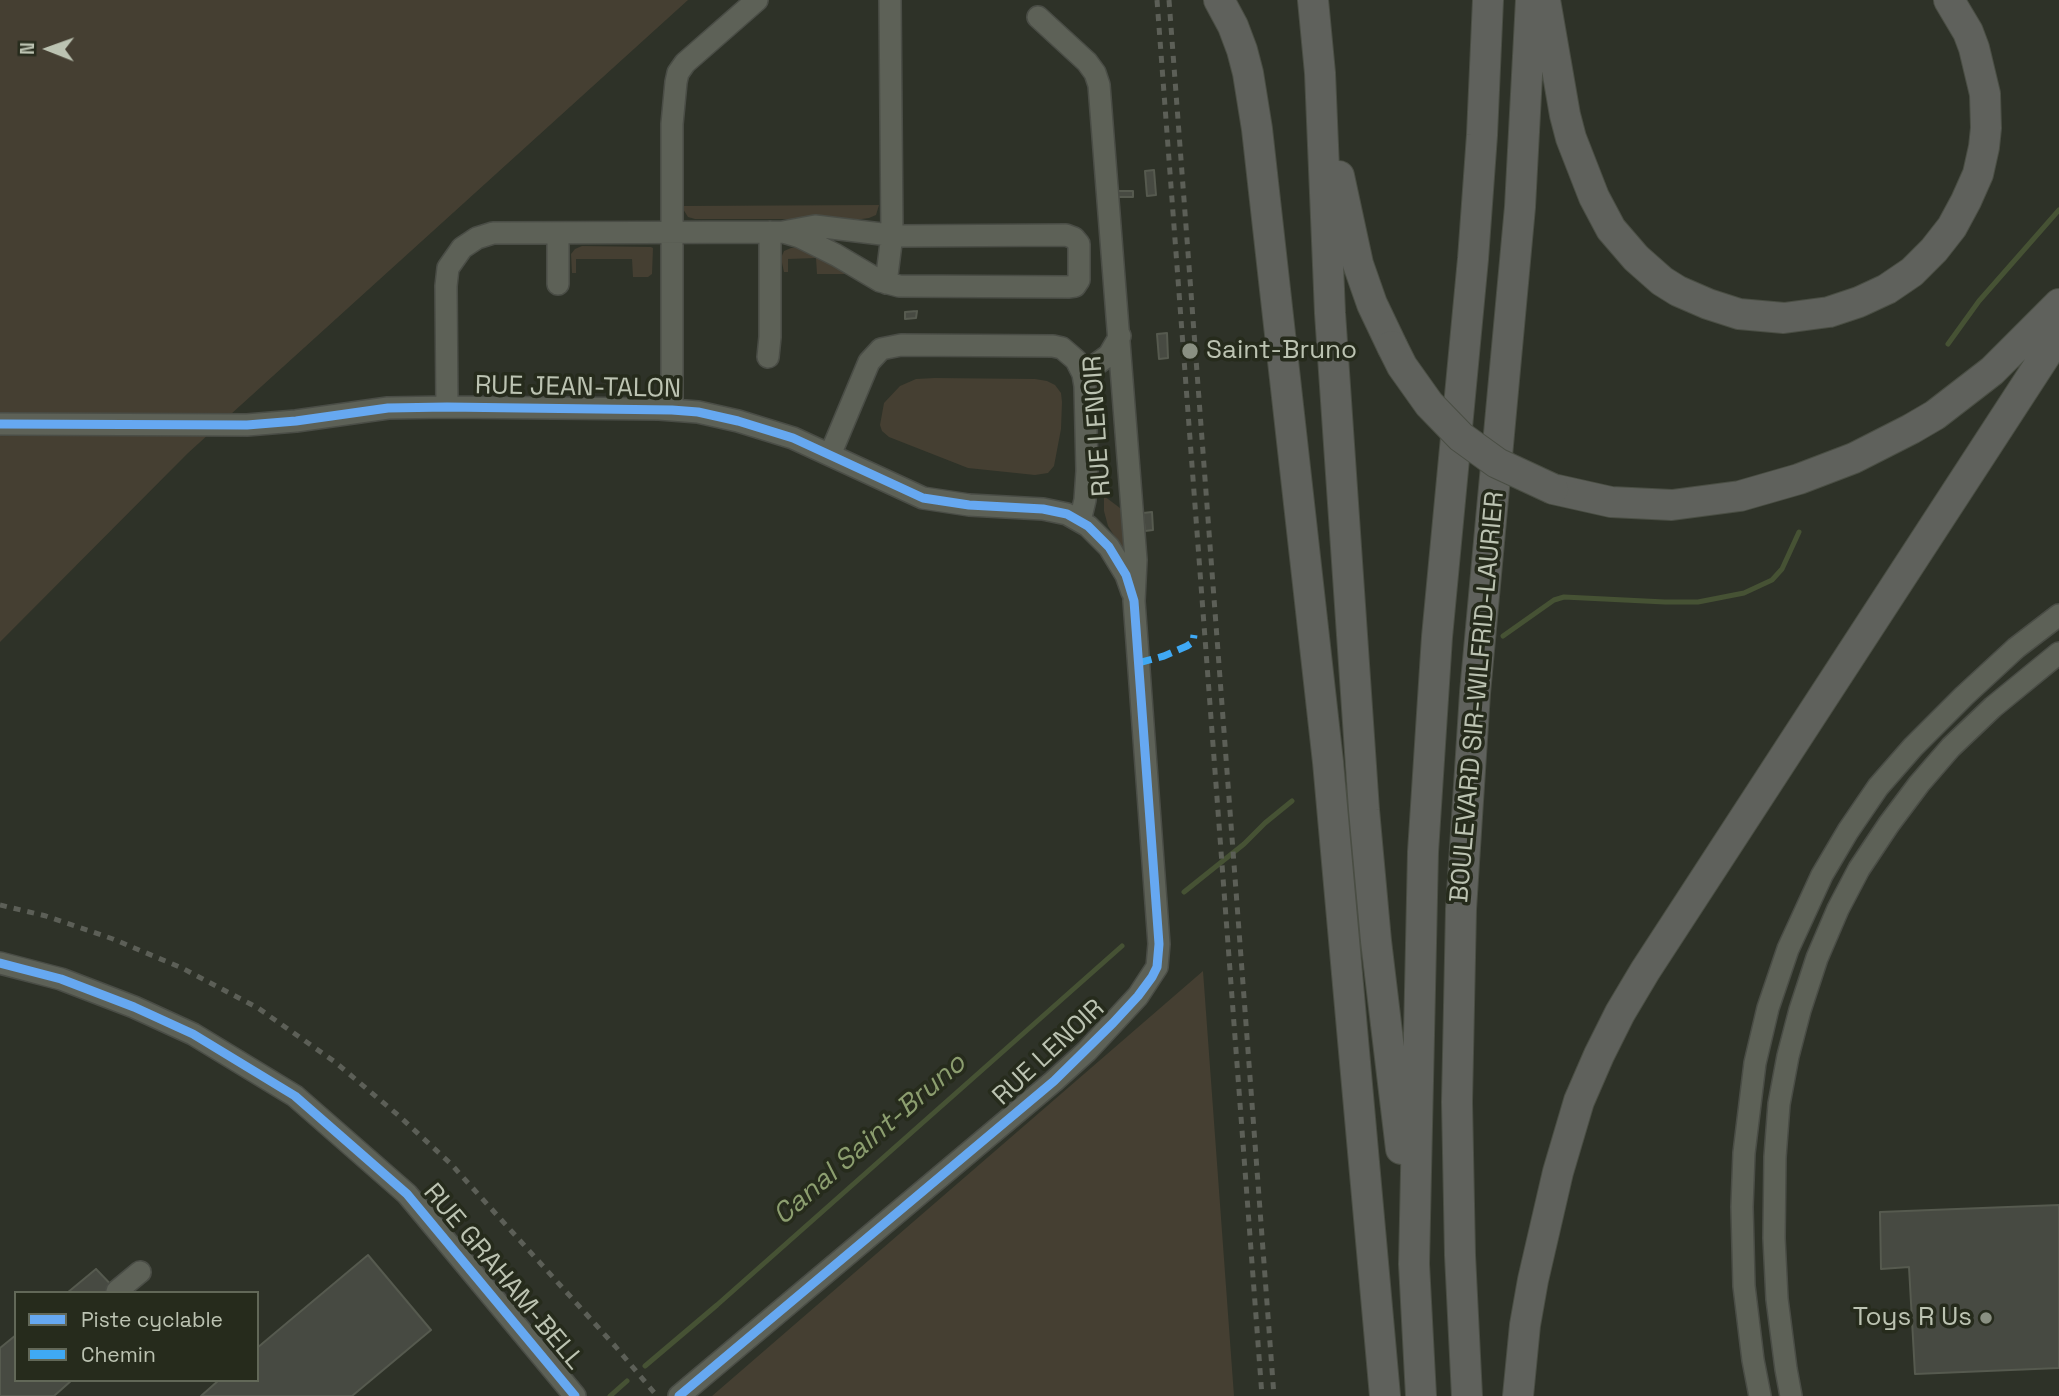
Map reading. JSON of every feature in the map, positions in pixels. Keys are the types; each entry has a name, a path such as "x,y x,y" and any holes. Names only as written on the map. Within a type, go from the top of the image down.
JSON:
{"highway":[{"path":"1219,0 1242,50 1257,129 1328,762 1385,1396"},
{"path":"1313,0 1320,73 1328,279 1364,810 1376,941 1414,1264"},
{"name":"BOULEVARD SIR-WILFRID-LAURIER","path":"1421,1396 1414,1264 1419,942 1427,765 1475,233 1488,0"},
{"name":"BOULEVARD SIR-WILFRID-LAURIER","path":"1467,1396 1460,1255 1457,1102 1461,909 1475,693 1520,208 1531,0"},
{"path":"1545,0 1571,138 1601,212 1617,236 1650,271 1693,298 1739,314 1784,318 1829,312 1887,289 1912,272 1934,250 1952,227 1966,201 1978,174 1984,147 1985,94 1975,48 1949,0"},
{"path":"1320,73 1352,245 1372,304 1392,346 1414,384 1461,437 1497,463 1553,489 1611,502 1672,505 1740,496 1799,479 1854,458 1935,415 1992,371 2059,303"},
{"path":"1518,1396 1533,1280 1558,1172 1579,1101 1620,1013 2059,332"}],"street":[{"path":"672,410 673,108 678,72 695,53 757,0"},
{"path":"886,283 892,235 890,0"},
{"name":"RUE LENOIR","path":"679,1396 1087,1051 1138,996 1157,967 1159,944 1134,601 1136,560 1098,80 1087,62 1038,17"},
{"path":"447,407 446,278 454,258 469,243 493,233 777,232 815,226 892,235 1069,236 1079,244 1079,280 1075,286 1068,287 912,288 886,283 809,242 777,232"},
{"path":"768,357 777,232"},
{"path":"558,233 558,284"},
{"path":"1083,374 1109,355 1120,337"},
{"path":"830,455 869,362 875,354 889,346 1053,345 1076,360 1085,386 1087,471 1080,521"},
{"name":"RUE JEAN-TALON","path":"0,424 247,425 388,408 698,412 793,438 923,498 978,506 1043,509 1066,514 1080,521 1109,547 1126,575 1134,601"},
{"path":"1760,1396 1744,1286 1744,1153 1750,1095 1760,1040 1788,949 1822,875 1878,787 1964,696 2016,648 2059,615"},
{"path":"1791,1396 1775,1270 1774,1157 1779,1104 1788,1056 1817,958 1859,869 1919,784 1951,747 1993,707 2059,653"},
{"name":"RUE GRAHAM-BELL","path":"0,963 61,979 134,1007 193,1034 295,1096 407,1194 575,1396"},
{"path":"117,1291 140,1272"}],"shaded area":[{"path":"0,0 688,0 188,453 0,642"},
{"path":"879,205 876,215 862,219 695,219 688,217 683,209 683,206"},
{"path":"582,246 651,247 652,274 648,277 633,277 632,259 576,259 576,273 572,273 571,254"},
{"path":"800,248 850,274 817,274 816,258 788,259 788,272 784,272 781,258 784,251"},
{"path":"916,379 1035,379 1055,385 1061,393 1062,402 1061,429 1054,466 1048,473 1035,475 968,468 889,437 882,431 880,425 884,403 900,386"},
{"path":"1104,496 1128,514 1125,553 1108,526"},
{"path":"1203,971 1234,1396 712,1396"}],"building":[{"path":"1154,170 1156,195 1147,196 1145,171"},
{"path":"1117,191 1133,191 1133,197 1117,197"},
{"path":"917,311 916,318 905,319 905,312"},
{"path":"1167,333 1168,358 1159,359 1157,334"},
{"path":"1152,512 1153,530 1145,531 1143,513"},
{"name":"Toys R Us","path":"2059,1205 2059,1368 1915,1374 1909,1267 1881,1269 1880,1212"},
{"path":"368,1255 431,1330 352,1396 201,1396 217,1382 259,1382 259,1346"},
{"path":"96,1269 117,1291 69,1291"},
{"path":"14,1337 14,1382 70,1382 54,1396 0,1396 0,1348"}],"waterway":[{"name":"Canal Saint-Bruno","path":"1948,344 1979,301 2059,210"},
{"name":"Canal Saint-Bruno","path":"1503,636 1554,600 1564,597 1698,602 1744,593 1772,580 1782,569 1799,532"},
{"name":"Canal Saint-Bruno","path":"1184,892 1292,801"},
{"name":"Canal Saint-Bruno","path":"645,1366 1122,946"},
{"name":"Canal Saint-Bruno","path":"610,1396 627,1381"}],"railway":[{"path":"1157,0 1262,1396"},
{"path":"1169,0 1274,1396"},
{"path":"0,905 46,916 113,939 182,968 258,1008 335,1062 451,1164 657,1396"}],"marked path":[{"path":"1138,663 1187,646 1193,642 1194,635"}],"cycle path":[{"path":"0,424 247,425 388,408 698,412 793,438 923,498 969,505 1043,509 1067,514 1088,526 1109,547 1126,575 1134,601 1159,944 1157,967 1152,977 1113,1023 1054,1081 679,1396"},
{"path":"0,963 61,979 134,1007 193,1034 295,1096 407,1194 575,1396"}],"place":[{"name":"Saint-Bruno","path":"1190,351"},
{"name":"Toys R Us","path":"1986,1318"}]}
